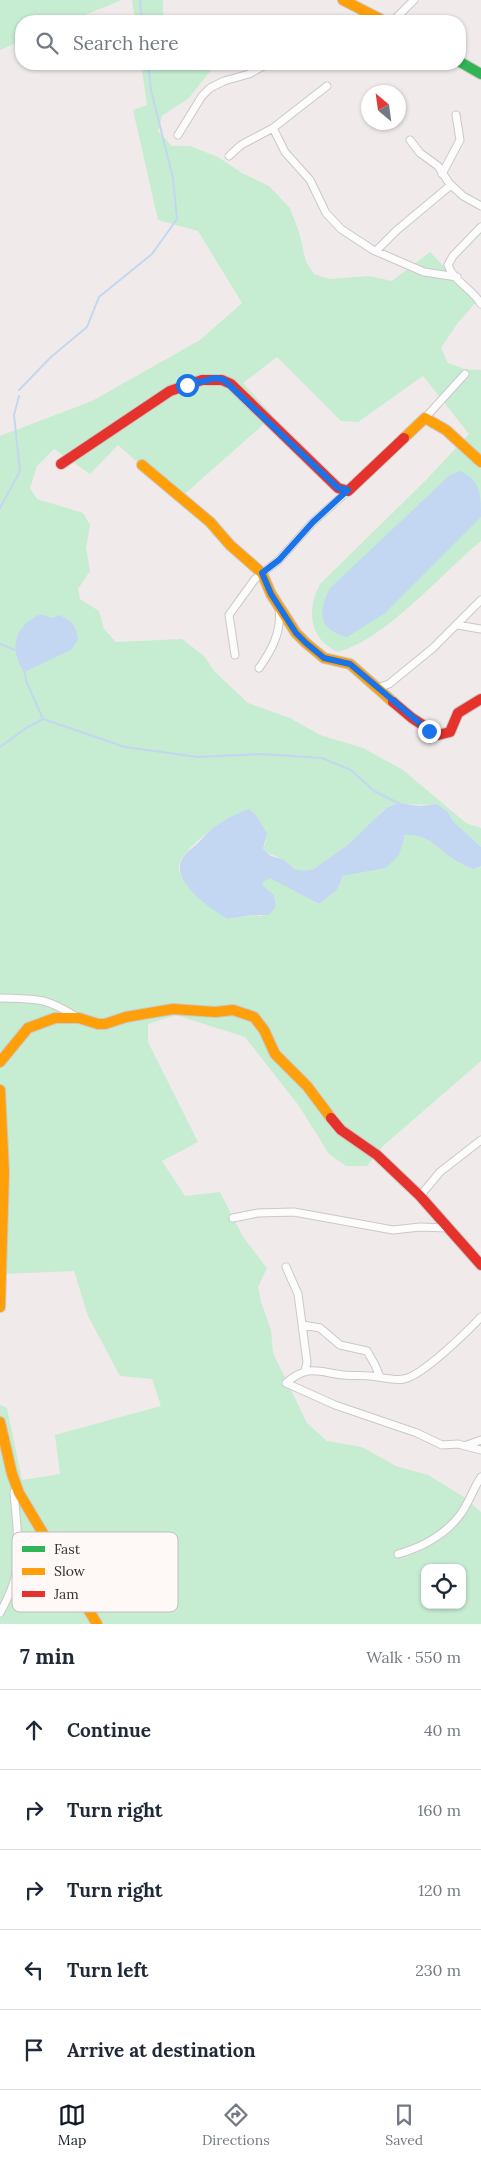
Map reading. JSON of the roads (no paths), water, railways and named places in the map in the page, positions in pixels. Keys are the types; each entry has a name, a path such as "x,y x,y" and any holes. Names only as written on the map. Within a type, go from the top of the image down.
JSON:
{"street":[{"path":"343,0 372,15"},
{"path":"398,15 414,0"},
{"path":"466,65 481,74"},
{"path":"178,135 202,96 210,88 255,70"},
{"path":"229,156 241,145 273,128 316,97 327,86"},
{"path":"442,174 460,140 456,115"},
{"path":"273,128 285,152 313,185 326,213 335,225 376,251 424,272 457,277"},
{"path":"410,140 420,153 438,166 451,185 463,196 480,205"},
{"path":"376,251 397,230 451,185"},
{"path":"481,227 448,263 448,268 478,298 481,304"},
{"path":"236,655 229,614 246,589 279,560 313,522 425,418 465,374"},
{"path":"61,464 122,422 140,412 153,401 187,385 216,378 231,384 338,488 348,490"},
{"path":"425,418 432,420 481,462"},
{"path":"142,465 210,522 230,545 262,573 268,588 299,636 324,658 350,664 412,718 438,735 450,732 458,714 481,699"},
{"path":"377,688 389,684 433,648 481,600"},
{"path":"259,668 268,656 277,634 280,615 279,605"},
{"path":"457,624 481,629"},
{"path":"0,998 39,998 51,1002 79,1018 98,1024 173,1009 215,1012 233,1010 245,1013 254,1018 264,1030 275,1054 307,1086 341,1130 377,1156 420,1196 481,1265"},
{"path":"0,1062 28,1028 55,1018 79,1018"},
{"path":"0,1090 4,1170 4,1236 0,1307"},
{"path":"420,1196 440,1172 481,1140"},
{"path":"233,1218 258,1213 294,1212 393,1230 420,1227 447,1228"},
{"path":"286,1267 298,1294 307,1362 305,1371"},
{"path":"481,1317 426,1369 403,1379 343,1375 326,1371 305,1371 294,1376 286,1383 335,1405 417,1433 442,1445 464,1446 481,1450"},
{"path":"303,1325 320,1328 340,1346 366,1350 376,1365 380,1377"},
{"path":"0,1422 8,1462 19,1494 42,1532"},
{"path":"464,1446 481,1440"},
{"path":"398,1554 416,1549 449,1528 460,1514 481,1477"},
{"path":"14,1492 16,1532"},
{"path":"0,1613 12,1586"},
{"path":"89,1612 96,1624"}],"water":[{"path":"460,471 476,484 480,495 481,517 385,613 347,637 337,634 330,629 325,624 322,612 323,604 330,588 450,475"},
{"path":"41,614 53,618 59,615 67,619 75,627 78,640 71,650 24,672 16,654 17,638 25,624"},
{"path":"399,803 420,806 437,804 448,812 453,821 481,847 481,866 473,869 467,867 428,840 414,835 405,835 399,855 386,868 343,876 337,890 319,904 270,878 263,882 262,885 274,895 276,906 269,915 251,915 228,919 194,894 182,877 180,868 182,859 186,854 211,830 236,814 249,809 255,814 267,833 263,849 271,856 284,860 295,869 303,871 314,869 349,844 386,808"}],"waterway":[{"path":"140,0 141,15"},
{"path":"19,390 51,357 87,327 99,297 152,254 177,219 173,178 151,90 149,70"},
{"path":"0,508 20,471 14,415 19,396"},
{"path":"0,644 15,650"},
{"path":"24,670 27,683 43,719"},
{"path":"0,747 26,728 43,719 125,747 198,757 260,754 322,758 351,770 374,791 400,804"}]}
